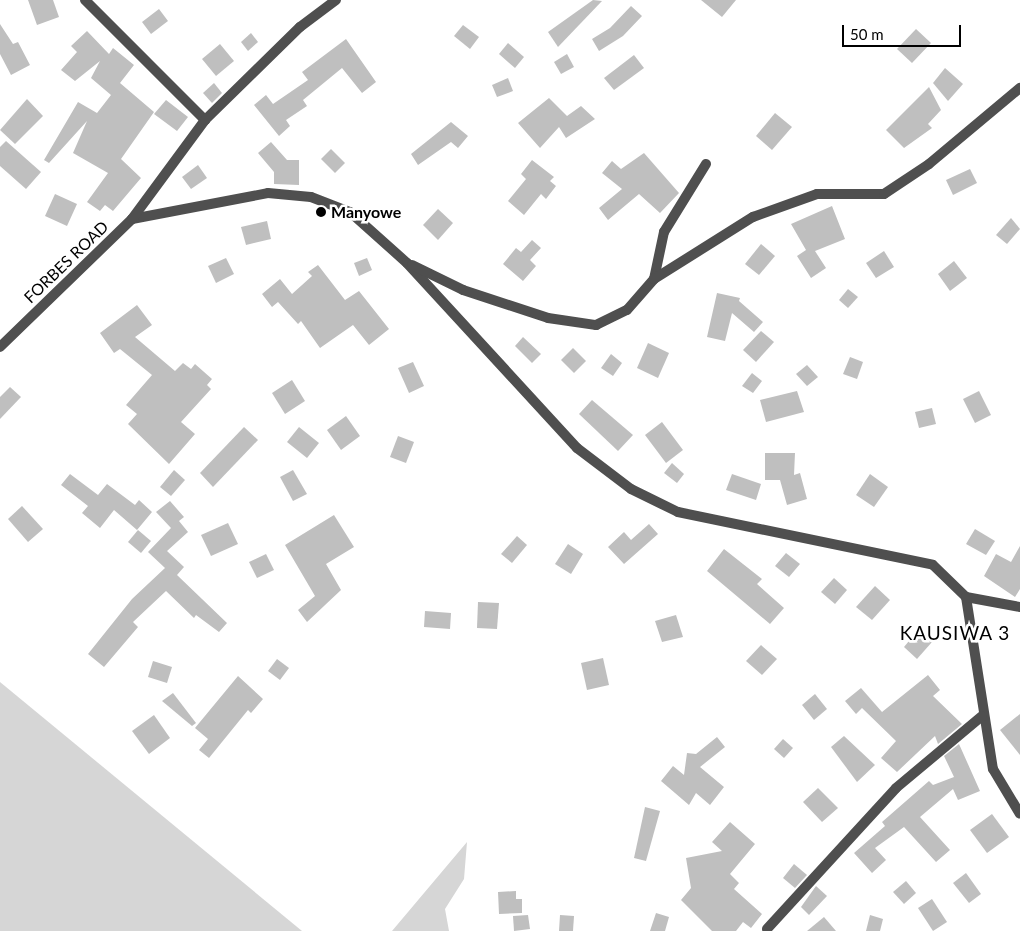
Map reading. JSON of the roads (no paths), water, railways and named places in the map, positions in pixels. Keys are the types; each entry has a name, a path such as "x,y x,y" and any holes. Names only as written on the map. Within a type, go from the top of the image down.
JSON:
{"street":[{"path":"85,0 205,120"},
{"name":"FORBES ROAD","path":"0,347 132,219 205,120 300,27 336,0"},
{"path":"407,263 463,290 548,318 596,325 626,310 654,279 753,217 817,194 884,194 929,164 1020,88"},
{"path":"654,279 664,232 706,164"},
{"path":"132,219 268,193 310,197 350,212 407,263 577,448 631,489 678,512 933,565 966,597 1020,607"},
{"path":"966,597 982,716 993,769 1020,814"},
{"path":"767,929 896,788 982,716"}],"place":[{"name":"Manyowe","path":"321,212"}],"district":[{"name":"KAUSIWA 3","path":"955,633"}]}
